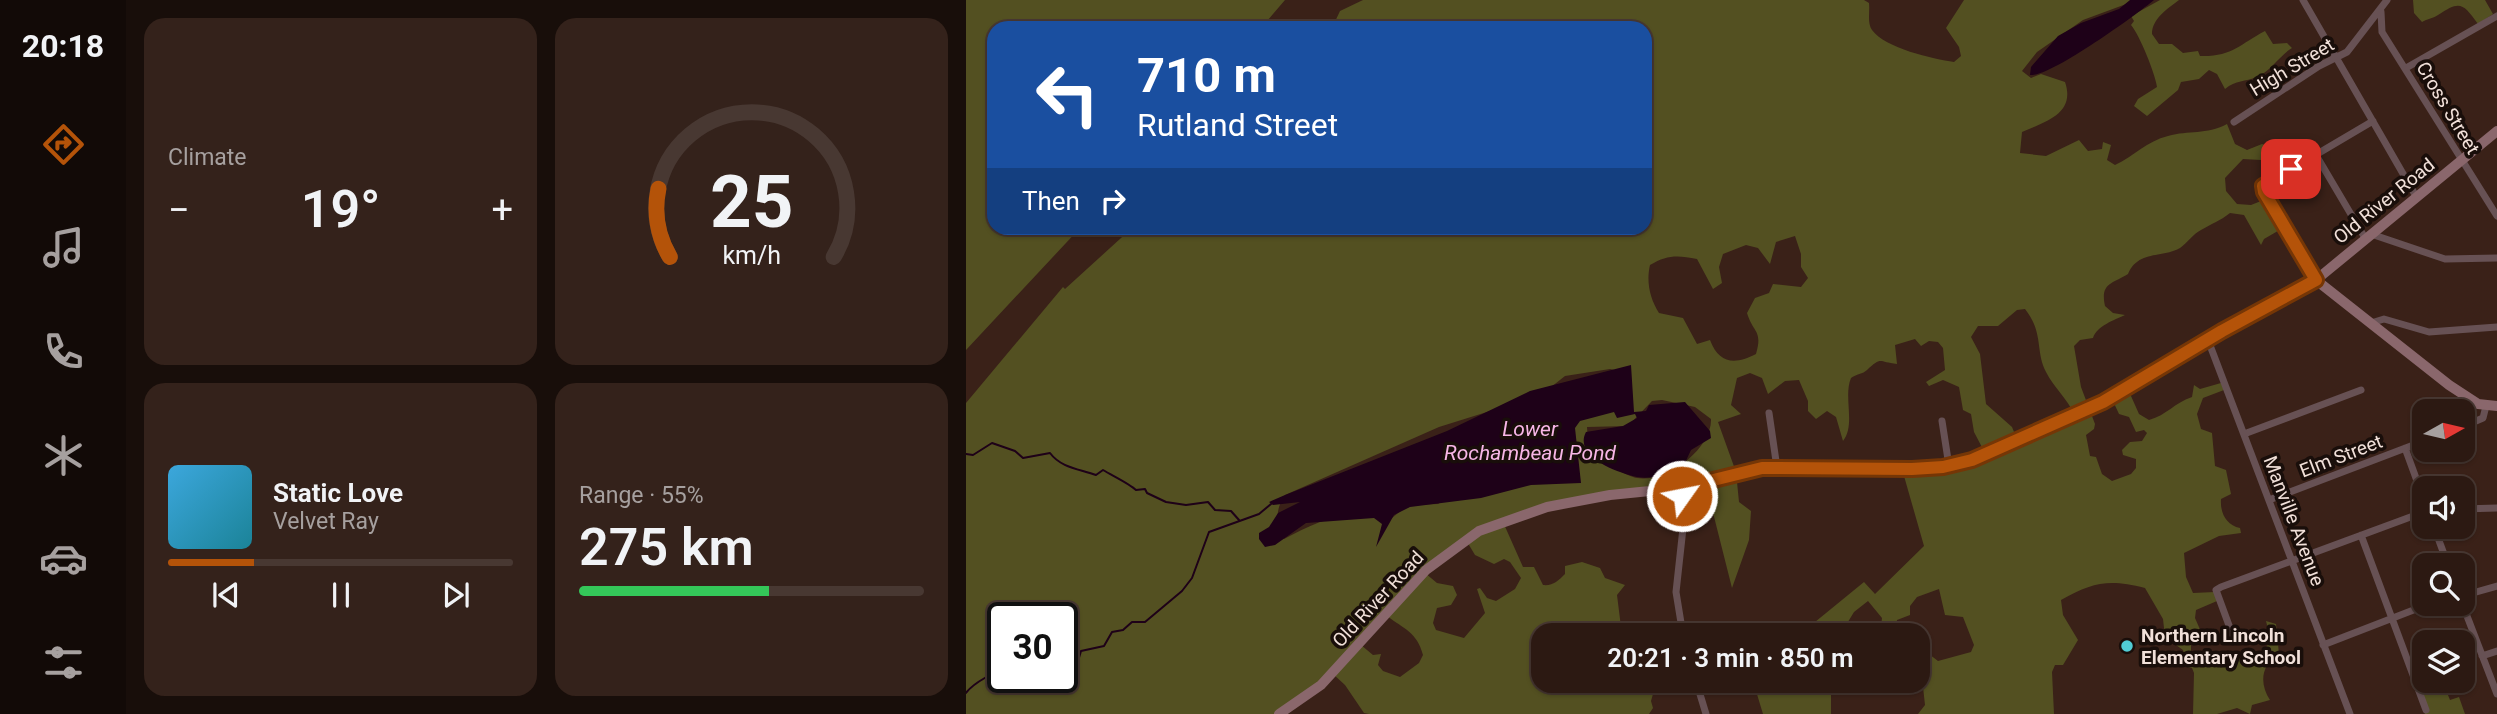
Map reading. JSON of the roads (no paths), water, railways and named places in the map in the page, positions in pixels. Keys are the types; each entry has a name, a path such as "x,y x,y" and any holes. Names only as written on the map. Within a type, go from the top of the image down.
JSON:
{"main road":[{"name":"Old River Road","path":"1279,714 1321,685 1426,570 1479,531 1547,507 1610,495 1681,488 1748,470 1948,466 1983,456 2103,402 2208,339 2316,280 2497,131"},
{"path":"2316,280 2449,385 2486,406 2497,406"}],"street":[{"path":"2303,0 2417,198"},
{"name":"High Street","path":"2234,122 2352,47 2388,0"},
{"name":"Cross Street","path":"2381,12 2382,32 2497,216"},
{"path":"2406,68 2497,16"},
{"path":"2316,280 2263,186 2373,121"},
{"path":"2316,155 2368,236 2445,259 2497,258"},
{"path":"2371,323 2384,319 2429,331 2497,327"},
{"name":"Manville Avenue","path":"2208,339 2350,714"},
{"path":"2244,434 2361,390"},
{"path":"2475,422 2483,418 2486,406"},
{"path":"1769,413 1777,468"},
{"path":"1942,421 1948,466"},
{"name":"Elm Street","path":"2269,500 2412,445"},
{"path":"2405,448 2415,476"},
{"path":"1681,488 1684,519 1676,592 1681,623"},
{"path":"2475,509 2497,508"},
{"path":"2234,639 2216,590 2412,516"},
{"path":"2361,535 2426,710"},
{"path":"2475,592 2497,586"},
{"path":"2323,645 2412,610"},
{"path":"2467,616 2497,694"},
{"path":"2482,656 2497,651"},
{"path":"1700,693 1706,714"}],"water":[{"path":"2130,0 2154,0 2073,57 2055,67 2030,75 2031,67 2058,36 2081,23 2119,9"},
{"name":"Lower Rochambeau Pond","path":"1631,365 1634,412 1646,411 1649,405 1685,402 1710,431 1711,438 1691,450 1683,467 1676,470 1678,479 1674,480 1670,474 1645,478 1629,475 1609,468 1591,456 1584,441 1586,432 1623,426 1637,418 1635,414 1617,418 1614,412 1580,421 1575,428 1581,483 1531,485 1481,498 1410,507 1394,515 1376,547 1382,524 1374,518 1306,523 1275,545 1265,547 1259,539 1259,533 1269,527 1278,513 1300,502 1273,505 1269,502 1447,431 1530,391"}],"waterway":[{"path":"966,454 973,455 992,443 1015,451 1023,458 1050,453 1065,465 1096,475 1103,470 1136,490 1145,489 1147,493 1166,502 1186,505 1208,502 1215,510 1231,511 1239,520"},
{"path":"1078,661 1081,651 1104,646 1112,632 1123,630 1132,622 1145,622 1182,591 1192,578 1209,532 1259,514 1271,504"},
{"path":"966,693 987,676"}],"place":[{"name":"Northern Lincoln Elementary School","path":"2127,646"}]}
